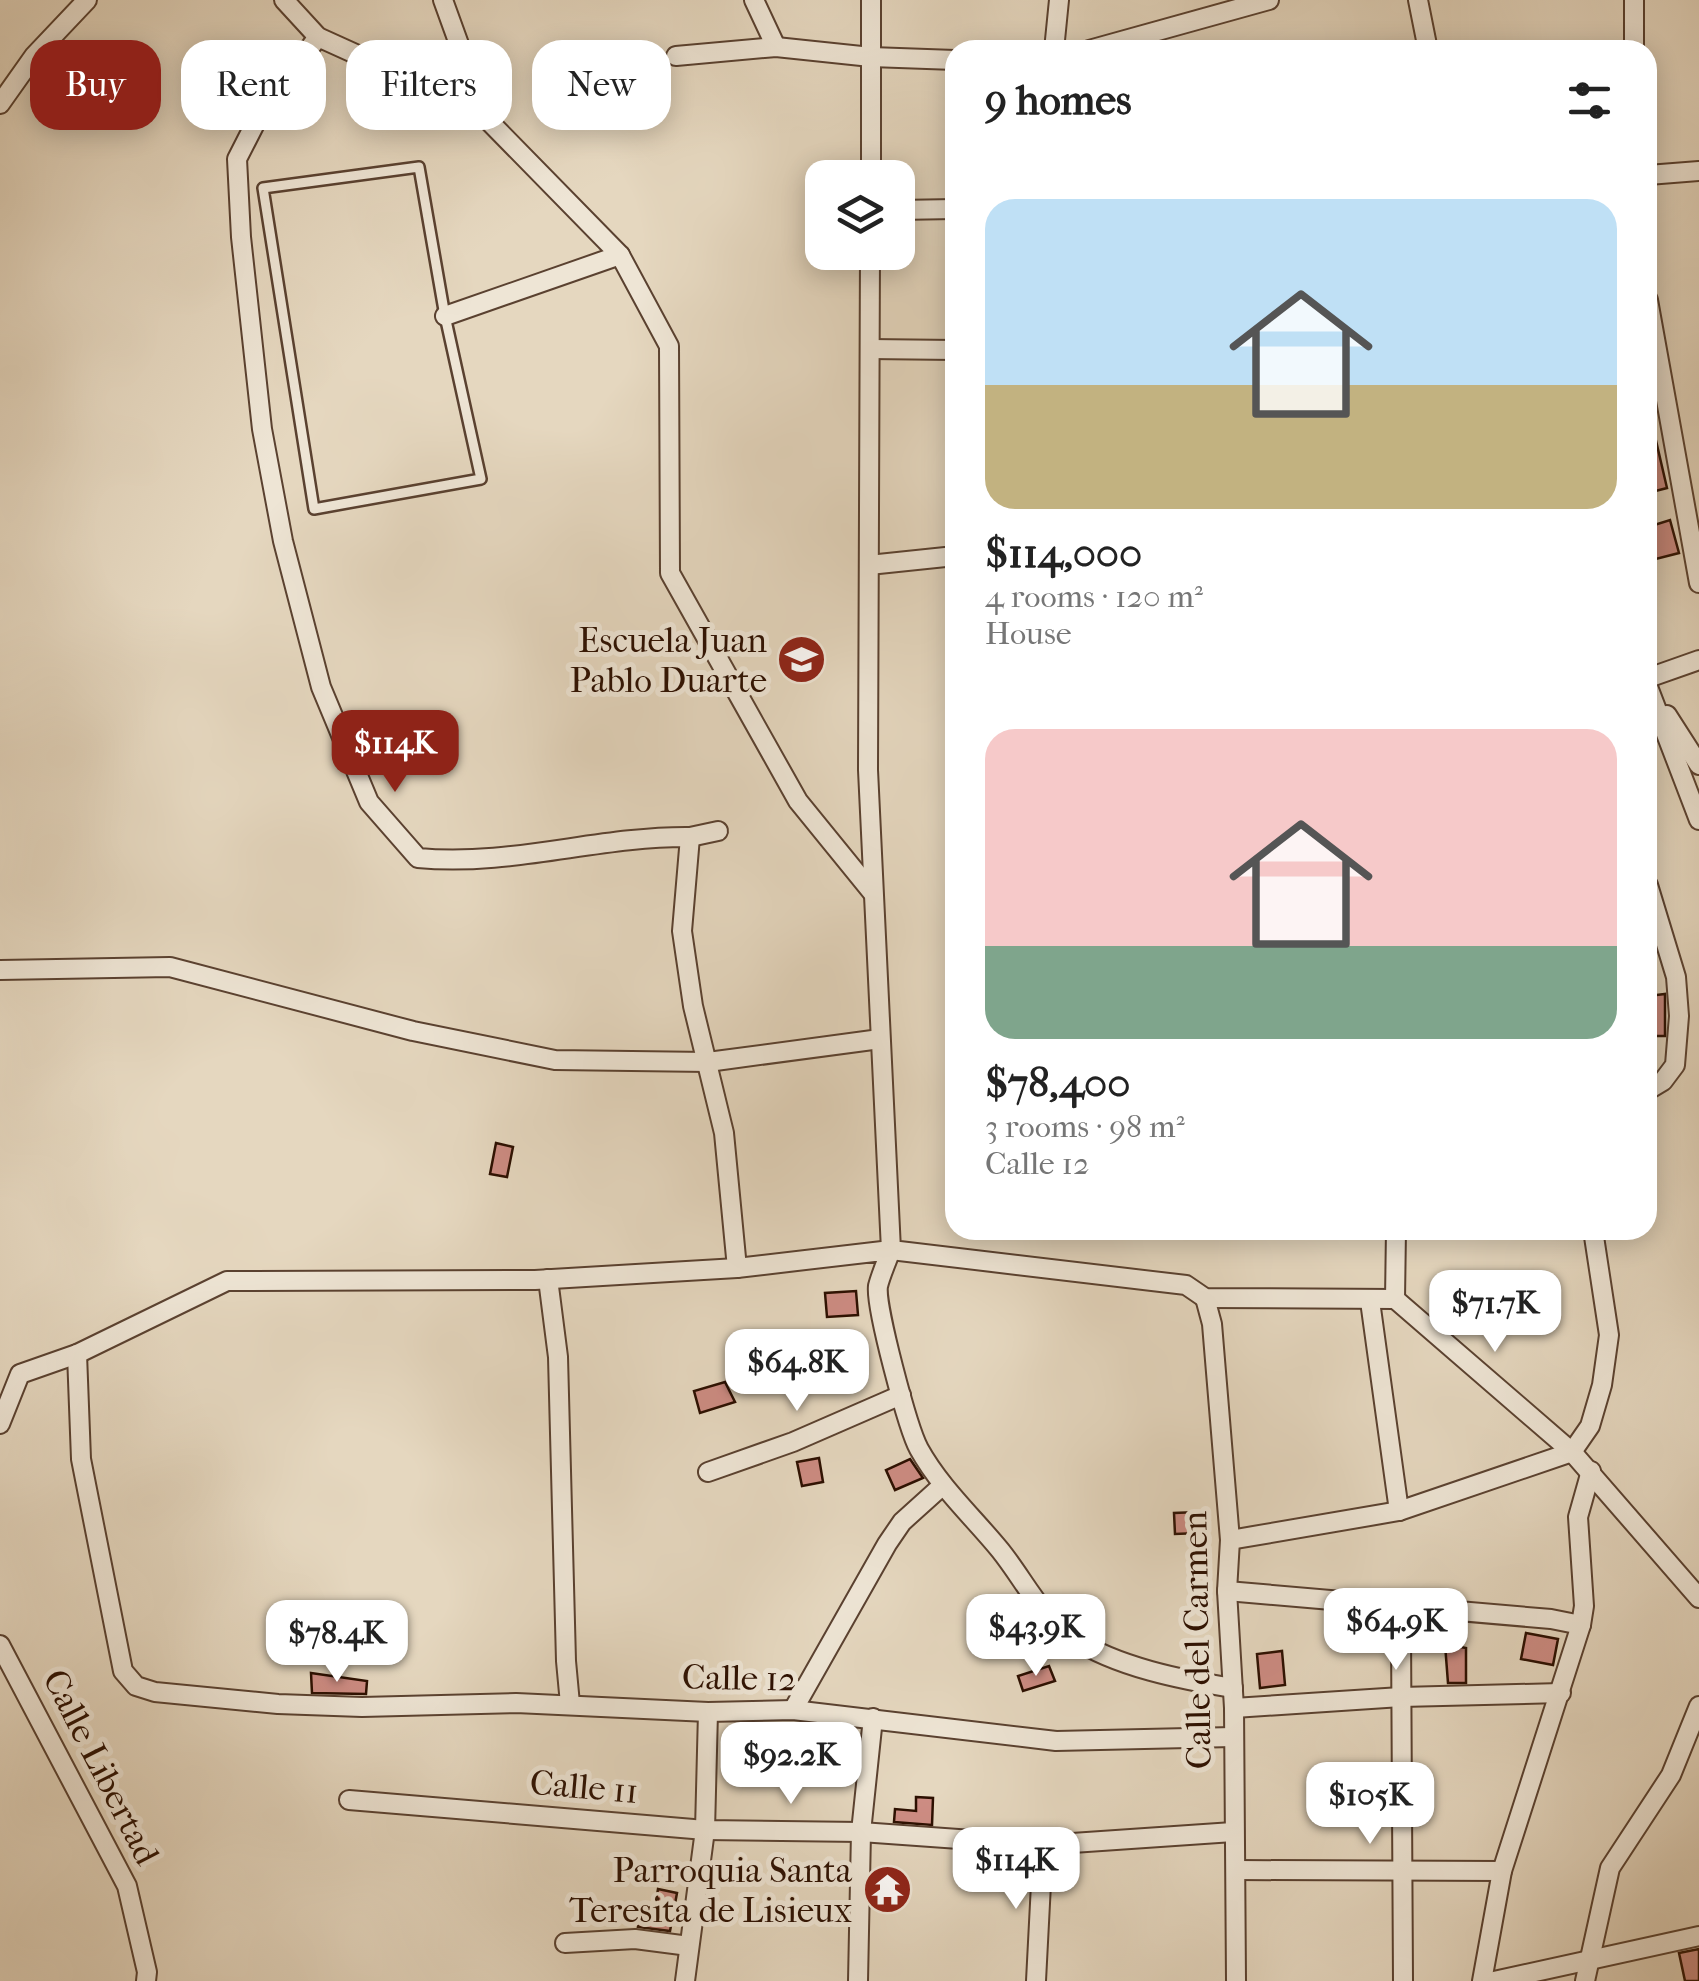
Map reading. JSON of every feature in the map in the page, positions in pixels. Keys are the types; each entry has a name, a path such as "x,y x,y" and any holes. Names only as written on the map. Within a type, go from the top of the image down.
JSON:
{"street":[{"path":"0,104 34,56 87,0"},
{"path":"284,0 318,36 346,49"},
{"path":"443,0 457,40"},
{"path":"754,0 776,47"},
{"path":"871,0 871,160"},
{"path":"1055,40 1060,0"},
{"path":"1125,40 1269,0"},
{"path":"1418,0 1426,40"},
{"path":"1634,0 1634,40"},
{"path":"318,36 261,112 237,160 242,237 262,429 283,541 320,686 369,802 418,858 460,862 718,831"},
{"path":"676,56 776,47 945,60"},
{"path":"498,130 620,254 669,346 670,573 798,801 872,893"},
{"path":"1657,174 1699,170"},
{"path":"915,210 945,209"},
{"path":"445,316 620,254"},
{"path":"870,270 868,770 891,1250 877,1289 917,1446 943,1485 1003,1554 1043,1612 1074,1639 1133,1665 1234,1698 1561,1692"},
{"path":"1657,347 1699,582"},
{"path":"870,349 945,350"},
{"path":"869,564 945,557"},
{"path":"1657,679 1699,660"},
{"path":"1657,697 1699,765"},
{"path":"1657,707 1699,820"},
{"path":"690,837 682,930 693,1006 724,1133 737,1268"},
{"path":"1657,914 1676,976 1679,1016 1675,1065 1657,1085"},
{"path":"0,970 170,967 412,1031 555,1060 708,1062 880,1039"},
{"path":"1394,1300 1396,1240"},
{"path":"1230,1540 1400,1511 1572,1452 1590,1426 1602,1385 1608,1334 1594,1240"},
{"path":"0,1424 20,1374 77,1354 227,1280 548,1279 737,1268 891,1250 1186,1285 1204,1298 1394,1300 1572,1452 1699,1598"},
{"path":"548,1279 558,1357 570,1704"},
{"name":"Calle del Carmen","path":"1204,1298 1212,1324 1230,1540 1227,1591 1234,1698 1236,1981"},
{"path":"1370,1301 1400,1511"},
{"name":"Calle 12","path":"77,1354 81,1459 123,1671 136,1686 154,1692 278,1704 362,1707 570,1704 708,1712 794,1710 1056,1741 1233,1738"},
{"path":"708,1472 793,1442 901,1395"},
{"path":"1482,1981 1502,1871 1581,1625 1584,1606 1578,1517 1591,1471"},
{"path":"794,1710 902,1522 943,1485"},
{"path":"1227,1591 1552,1619 1581,1625"},
{"path":"1403,1981 1401,1631 1406,1607"},
{"name":"Calle Libertad","path":"0,1645 128,1886 146,1981"},
{"path":"1585,1981 1610,1868 1671,1775 1699,1706"},
{"path":"685,1981 705,1830 708,1712"},
{"path":"858,1981 861,1832 873,1718"},
{"name":"Calle 11","path":"348,1800 705,1830 861,1832 1043,1845 1233,1832"},
{"path":"1036,1981 1043,1845"},
{"path":"1237,1870 1502,1871"},
{"path":"1494,1981 1699,1936"},
{"path":"565,1943 635,1939 690,1946"}],"lane":[{"path":"419,166 445,316 480,479 314,509 263,188 419,166"}],"building":[{"path":"1657,445 1667,488 1657,491"},
{"path":"1670,520 1679,553 1657,559 1657,524"},
{"path":"1665,994 1665,1036 1657,1036 1657,995"},
{"path":"496,1143 513,1147 507,1177 490,1174"},
{"path":"856,1291 858,1315 827,1317 825,1293"},
{"path":"725,1382 735,1402 700,1413 694,1391"},
{"path":"819,1458 823,1482 802,1486 797,1462"},
{"path":"910,1459 923,1478 895,1490 886,1470"},
{"path":"1198,1512 1199,1533 1175,1534 1174,1513"},
{"path":"1526,1633 1558,1639 1553,1665 1521,1659"},
{"path":"1445,1644 1466,1648 1466,1683 1448,1683"},
{"path":"1282,1651 1285,1685 1260,1688 1257,1654"},
{"path":"1049,1666 1055,1681 1023,1691 1018,1676"},
{"path":"311,1673 367,1681 366,1694 312,1693"},
{"path":"916,1797 933,1798 932,1825 894,1822 895,1809 916,1811"},
{"path":"658,1889 677,1893 670,1931 638,1927 642,1904 655,1907"},
{"path":"1699,1949 1699,1981 1685,1981 1679,1953"}],"place":[{"name":"Escuela Juan Pablo Duarte","path":"802,660"},
{"name":"Parroquia Santa Teresita de Lisieux","path":"887,1890"}]}
